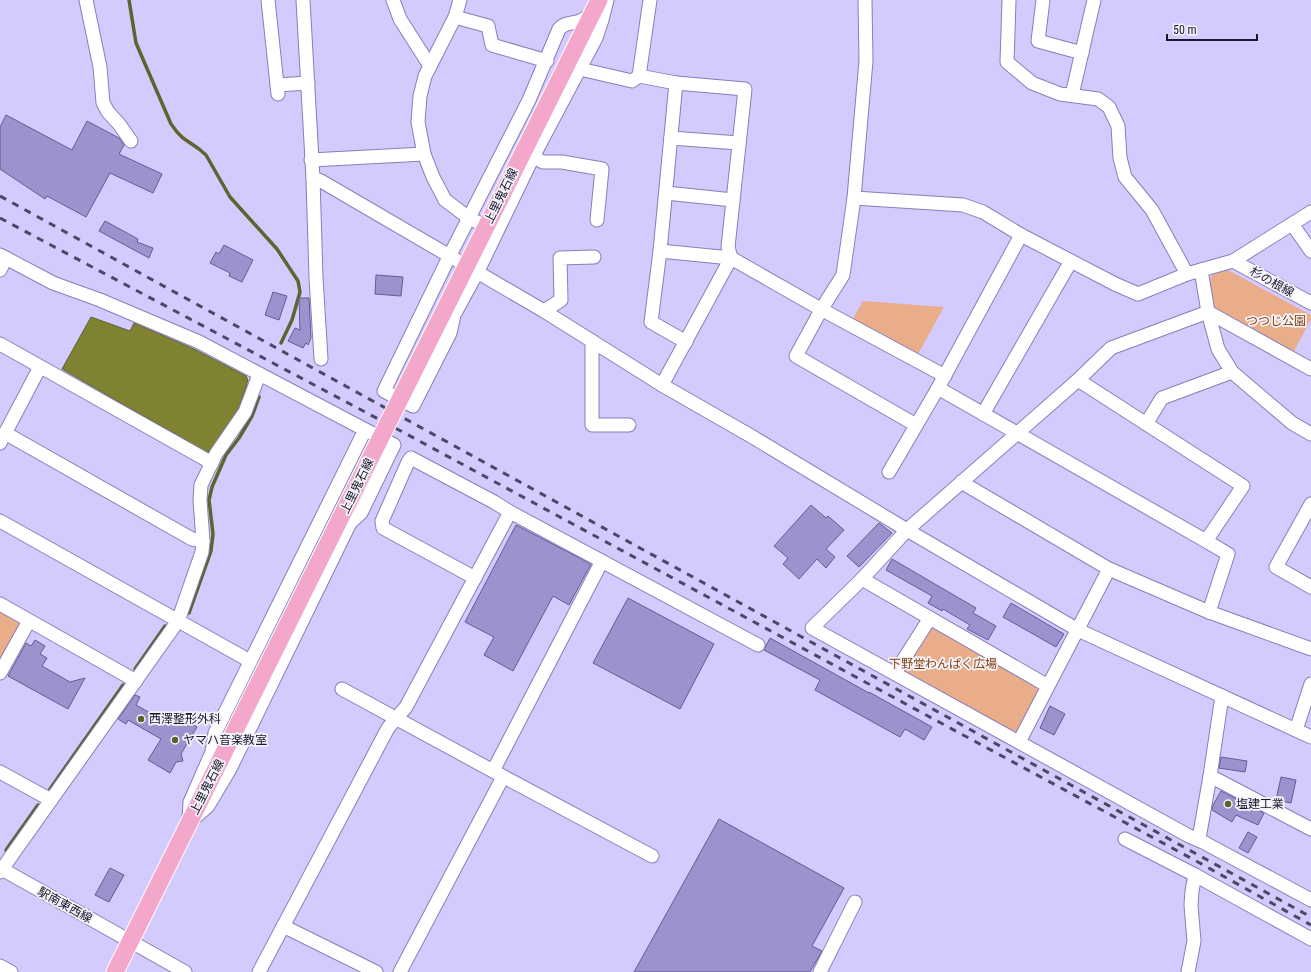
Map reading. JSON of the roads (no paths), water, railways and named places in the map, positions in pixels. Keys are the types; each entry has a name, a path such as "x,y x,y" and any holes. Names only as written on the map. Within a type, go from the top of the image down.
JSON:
{"main road":[{"name":"上里鬼石線","path":"115,972 341,517 492,228 595,7"}],"street":[{"path":"86,0 100,67 103,103 108,112 131,141"},
{"path":"268,0 278,90 308,82"},
{"path":"303,0 321,359"},
{"path":"393,0 400,19 430,66"},
{"path":"460,0 455,17 425,76 420,96 418,122 424,154 432,177 445,200 469,218 492,228"},
{"path":"595,7 579,22 567,23 562,25 559,29 547,61 529,100 449,257 384,392 413,406 450,333 454,315 477,273 492,228 533,157 596,38 607,0"},
{"path":"639,76 650,0"},
{"path":"865,0 866,61 854,198 843,275 821,310 796,356 916,425"},
{"path":"1009,0 1007,62 1032,83 1060,94 1098,100 1109,107 1118,126 1120,158 1125,177 1152,210 1186,274"},
{"path":"1043,0 1038,41 1082,54"},
{"path":"1072,95 1094,0"},
{"path":"455,17 488,26 492,46 547,61"},
{"path":"580,69 632,80 639,76 676,82 745,89 728,247 731,258 662,385"},
{"path":"676,82 660,252 651,322 686,342"},
{"path":"671,138 739,143"},
{"path":"311,160 424,154"},
{"path":"533,157 543,162 562,162 602,169 597,220"},
{"path":"313,178 321,181 544,311 662,385 751,436 907,530 1078,630 1311,737"},
{"path":"666,193 733,200"},
{"path":"854,198 963,205 983,212 1022,235 1138,294 1186,274 1233,261 1311,212"},
{"path":"1292,224 1311,251"},
{"path":"888,472 945,376 1022,235"},
{"path":"660,252 731,258 821,310 945,376"},
{"path":"0,270 3,256 53,283 100,300 199,342 394,445 361,513 350,523 230,769 208,806 189,821"},
{"path":"544,311 561,300 560,258 594,257"},
{"path":"983,414 1072,261"},
{"name":"杉の根線","path":"1233,261 1311,303"},
{"path":"1201,270 1208,312 1218,349 1232,372 1292,423 1311,434"},
{"path":"1311,369 1208,312 1110,348 1078,380 907,530 862,579 812,628 1311,900"},
{"path":"592,341 592,425 629,425"},
{"path":"0,344 212,463"},
{"path":"40,367 3,438 192,538 203,540"},
{"path":"1146,424 1162,398 1232,372"},
{"path":"1,870 178,621 202,552 203,540 200,500 201,485 216,454 245,412 259,375"},
{"path":"1078,380 1242,486 1206,540"},
{"path":"938,388 1206,540 1228,554 1209,612"},
{"path":"189,821 190,802 212,752 215,732 365,430"},
{"path":"475,578 383,528 382,521 411,458 758,645"},
{"path":"961,482 1109,569 1209,612 1311,649"},
{"path":"1311,504 1276,567 1311,587"},
{"path":"260,972 388,728 406,707 510,512"},
{"path":"0,521 250,661"},
{"path":"400,972 602,561"},
{"path":"1019,742 1109,569"},
{"path":"862,579 1048,686"},
{"path":"0,604 136,680"},
{"path":"895,673 930,618"},
{"path":"0,673 29,621"},
{"path":"1296,730 1311,684"},
{"path":"342,688 396,719 652,856"},
{"path":"1198,839 1210,776 1222,696"},
{"path":"0,772 51,800"},
{"path":"1210,776 1311,829"},
{"path":"1125,839 1195,875 1311,939"},
{"name":"駅南東西線","path":"1,870 185,972"},
{"path":"1188,972 1194,941 1191,905 1195,875"},
{"path":"820,972 855,902"},
{"path":"283,926 376,972"},
{"path":"0,966 11,972"}],"waterway":[{"path":"129,0 136,43 171,124 183,138 206,155 230,197 277,249 298,281 300,292 292,320 281,343"},
{"path":"189,613 211,551 213,534 209,500 212,487 226,455 239,438 252,416 259,397"},
{"path":"135,669 165,626"},
{"path":"50,789 123,685"},
{"path":"6,850 38,805"}],"railway":[{"path":"0,196 1311,917"},
{"path":"0,218 399,430 1198,862 1311,925"}],"place":[{"name":"西澤整形外科","path":"141,719"},
{"name":"ヤマハ音楽教室","path":"175,740"},
{"name":"塩建工業","path":"1228,804"}],"park label":[{"name":"つつじ公園","path":"1276,321"},
{"name":"下野堂わんぱく広場","path":"943,664"}]}
